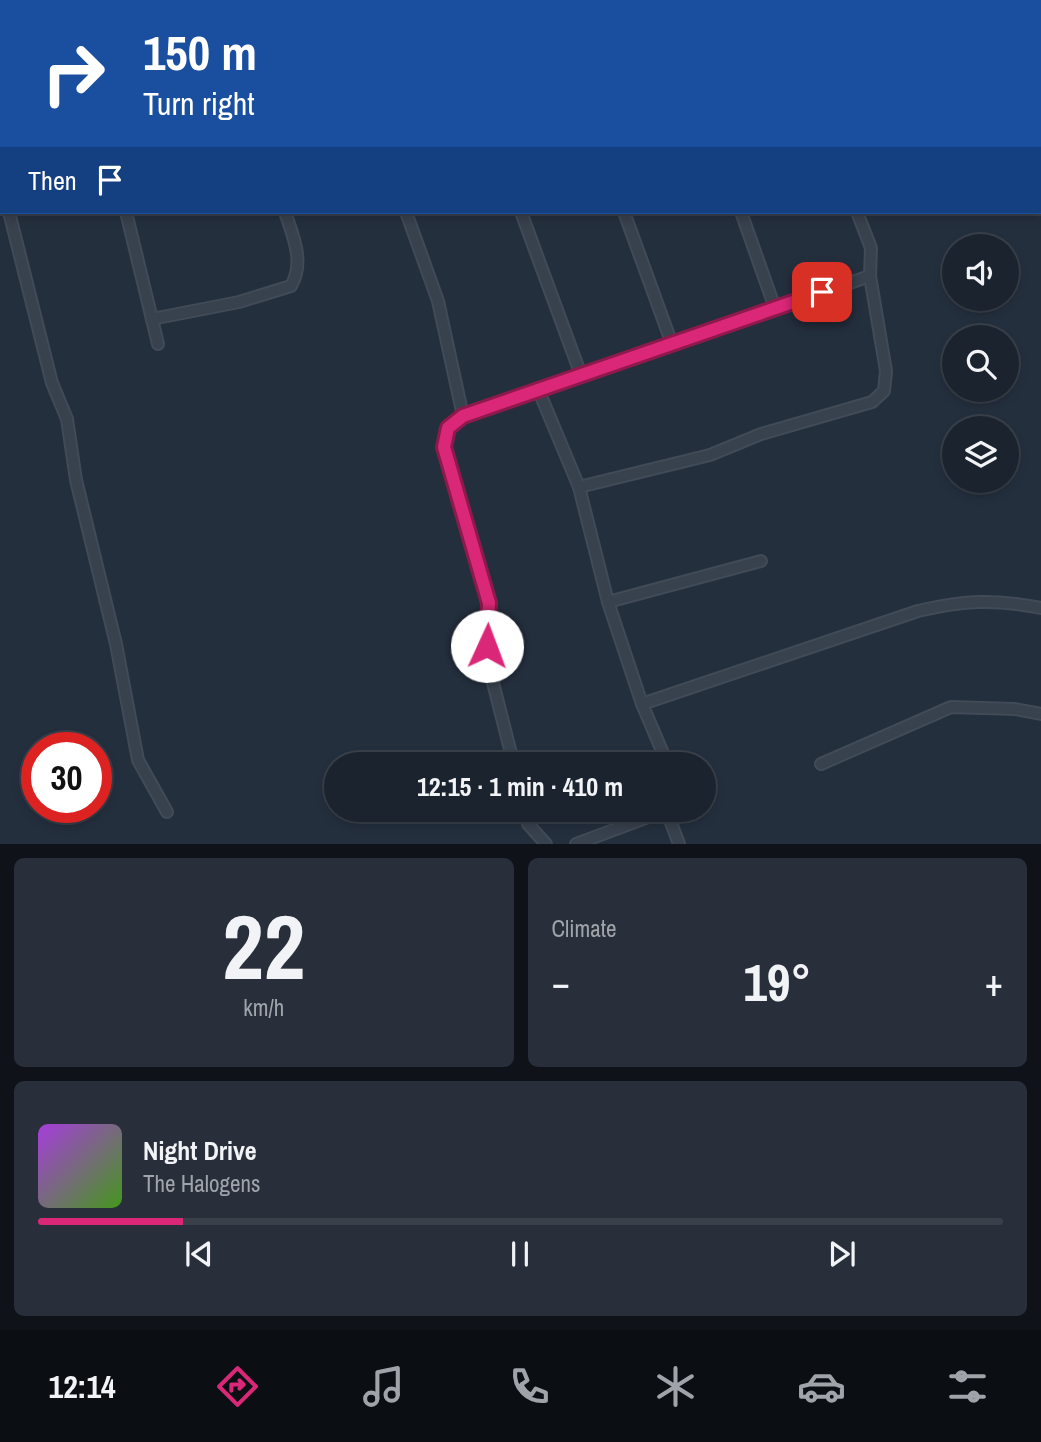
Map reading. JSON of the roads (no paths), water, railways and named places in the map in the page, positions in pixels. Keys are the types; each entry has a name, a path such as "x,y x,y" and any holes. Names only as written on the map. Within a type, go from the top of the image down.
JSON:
{"street":[{"path":"5,214 52,383 66,419 82,505 116,643 138,760 167,812"},
{"path":"126,214 158,344"},
{"path":"152,319 239,302 291,286 298,275 299,259 286,214"},
{"path":"407,214 438,301 463,416"},
{"path":"522,214 581,375"},
{"path":"625,214 672,344"},
{"path":"742,214 775,308"},
{"path":"579,487 710,455 761,434 872,402 884,391 886,371 870,276 871,248 858,214"},
{"path":"511,752 489,667 489,603 444,447 448,428 463,416 870,276"},
{"path":"538,389 579,487 608,602 642,704 662,752"},
{"path":"608,602 761,561"},
{"path":"642,704 918,611 958,601 993,600 1041,608"},
{"path":"821,764 951,708 1015,709 1041,714"},
{"path":"527,822 546,844"},
{"path":"576,844 637,822"},
{"path":"671,822 679,844"}]}
